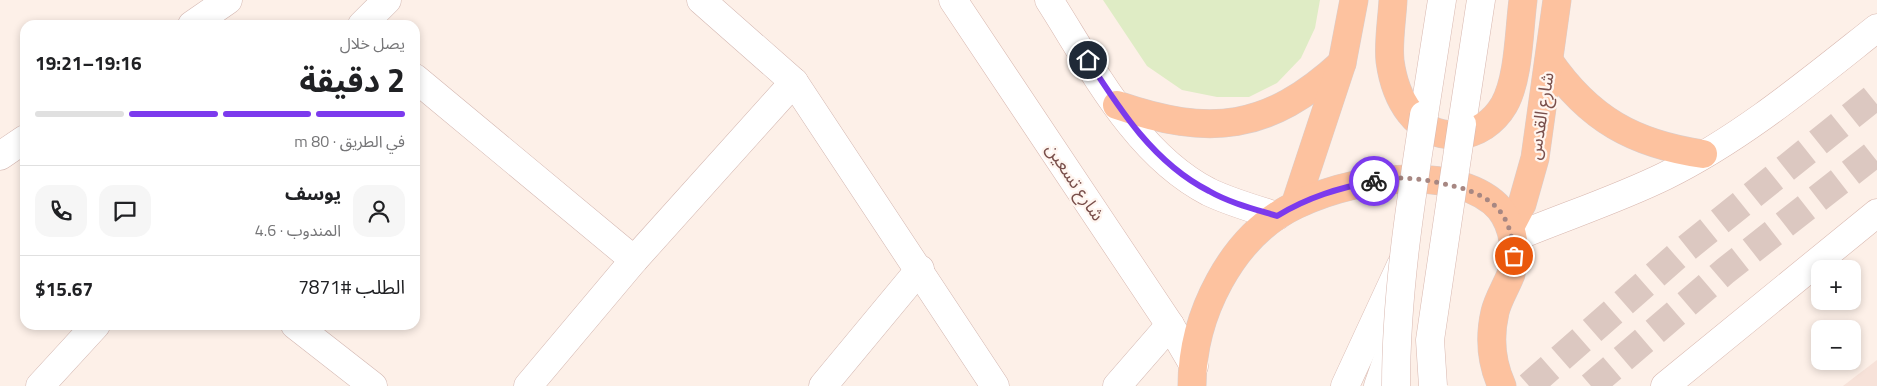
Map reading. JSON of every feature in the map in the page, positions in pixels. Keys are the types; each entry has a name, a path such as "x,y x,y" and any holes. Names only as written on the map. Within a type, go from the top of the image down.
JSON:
{"main road":[{"path":"199,20 228,0"},
{"path":"701,0 794,82 920,269 995,386"},
{"name":"شارع تسعين","path":"953,0 1170,325 1193,376"},
{"path":"1049,0 1117,106 1130,124 1158,154 1208,191 1286,210"},
{"path":"1286,210 1342,63 1354,0"},
{"path":"1393,0 1390,61 1399,95 1406,110 1416,121 1429,130 1459,135 1474,132 1488,124 1505,103 1512,79 1522,0"},
{"path":"1396,386 1396,335 1404,259 1442,0"},
{"path":"1433,386 1430,340 1482,0"},
{"name":"شارع القدس","path":"1512,232 1532,175 1550,61 1556,0"},
{"path":"366,20 383,1"},
{"path":"1512,232 1624,194 1665,176 1766,114 1877,28"},
{"path":"1550,61 1566,85 1588,108 1614,126 1642,140 1665,148 1703,154"},
{"path":"1117,106 1150,117 1185,123 1219,124 1254,118 1287,105 1316,87 1342,63"},
{"path":"420,82 634,260"},
{"path":"528,386 634,260 794,82"},
{"path":"0,156 20,142"},
{"path":"1193,376 1199,331 1211,297 1228,266 1250,239 1286,210 1336,188 1380,179 1424,179 1468,188 1486,197 1500,210 1512,232 1514,256 1511,273 1496,310 1492,331 1492,353 1502,386"},
{"path":"1665,386 1877,214"},
{"path":"1345,386 1404,259"},
{"path":"823,386 920,269"},
{"path":"1117,386 1170,325"},
{"path":"40,386 91,330"},
{"path":"301,330 373,386"},
{"path":"1378,386 1396,335"}],"shaded area":[{"path":"1877,360 1877,386 1843,386"}],"green space":[{"path":"1103,0 1320,0 1315,28 1301,58 1277,83 1249,97 1217,97 1182,90 1147,66"}],"tunnel":[{"path":"1529,386 1678,255 1877,95"},
{"path":"1591,386 1725,271 1877,152"}],"way so far":[{"path":"1374,181 1380,179 1424,179 1468,188 1486,197 1500,210 1510,227 1514,256"}],"route":[{"path":"1088,60 1130,124 1158,154 1208,191 1277,216 1295,205 1336,188 1374,181"}]}
